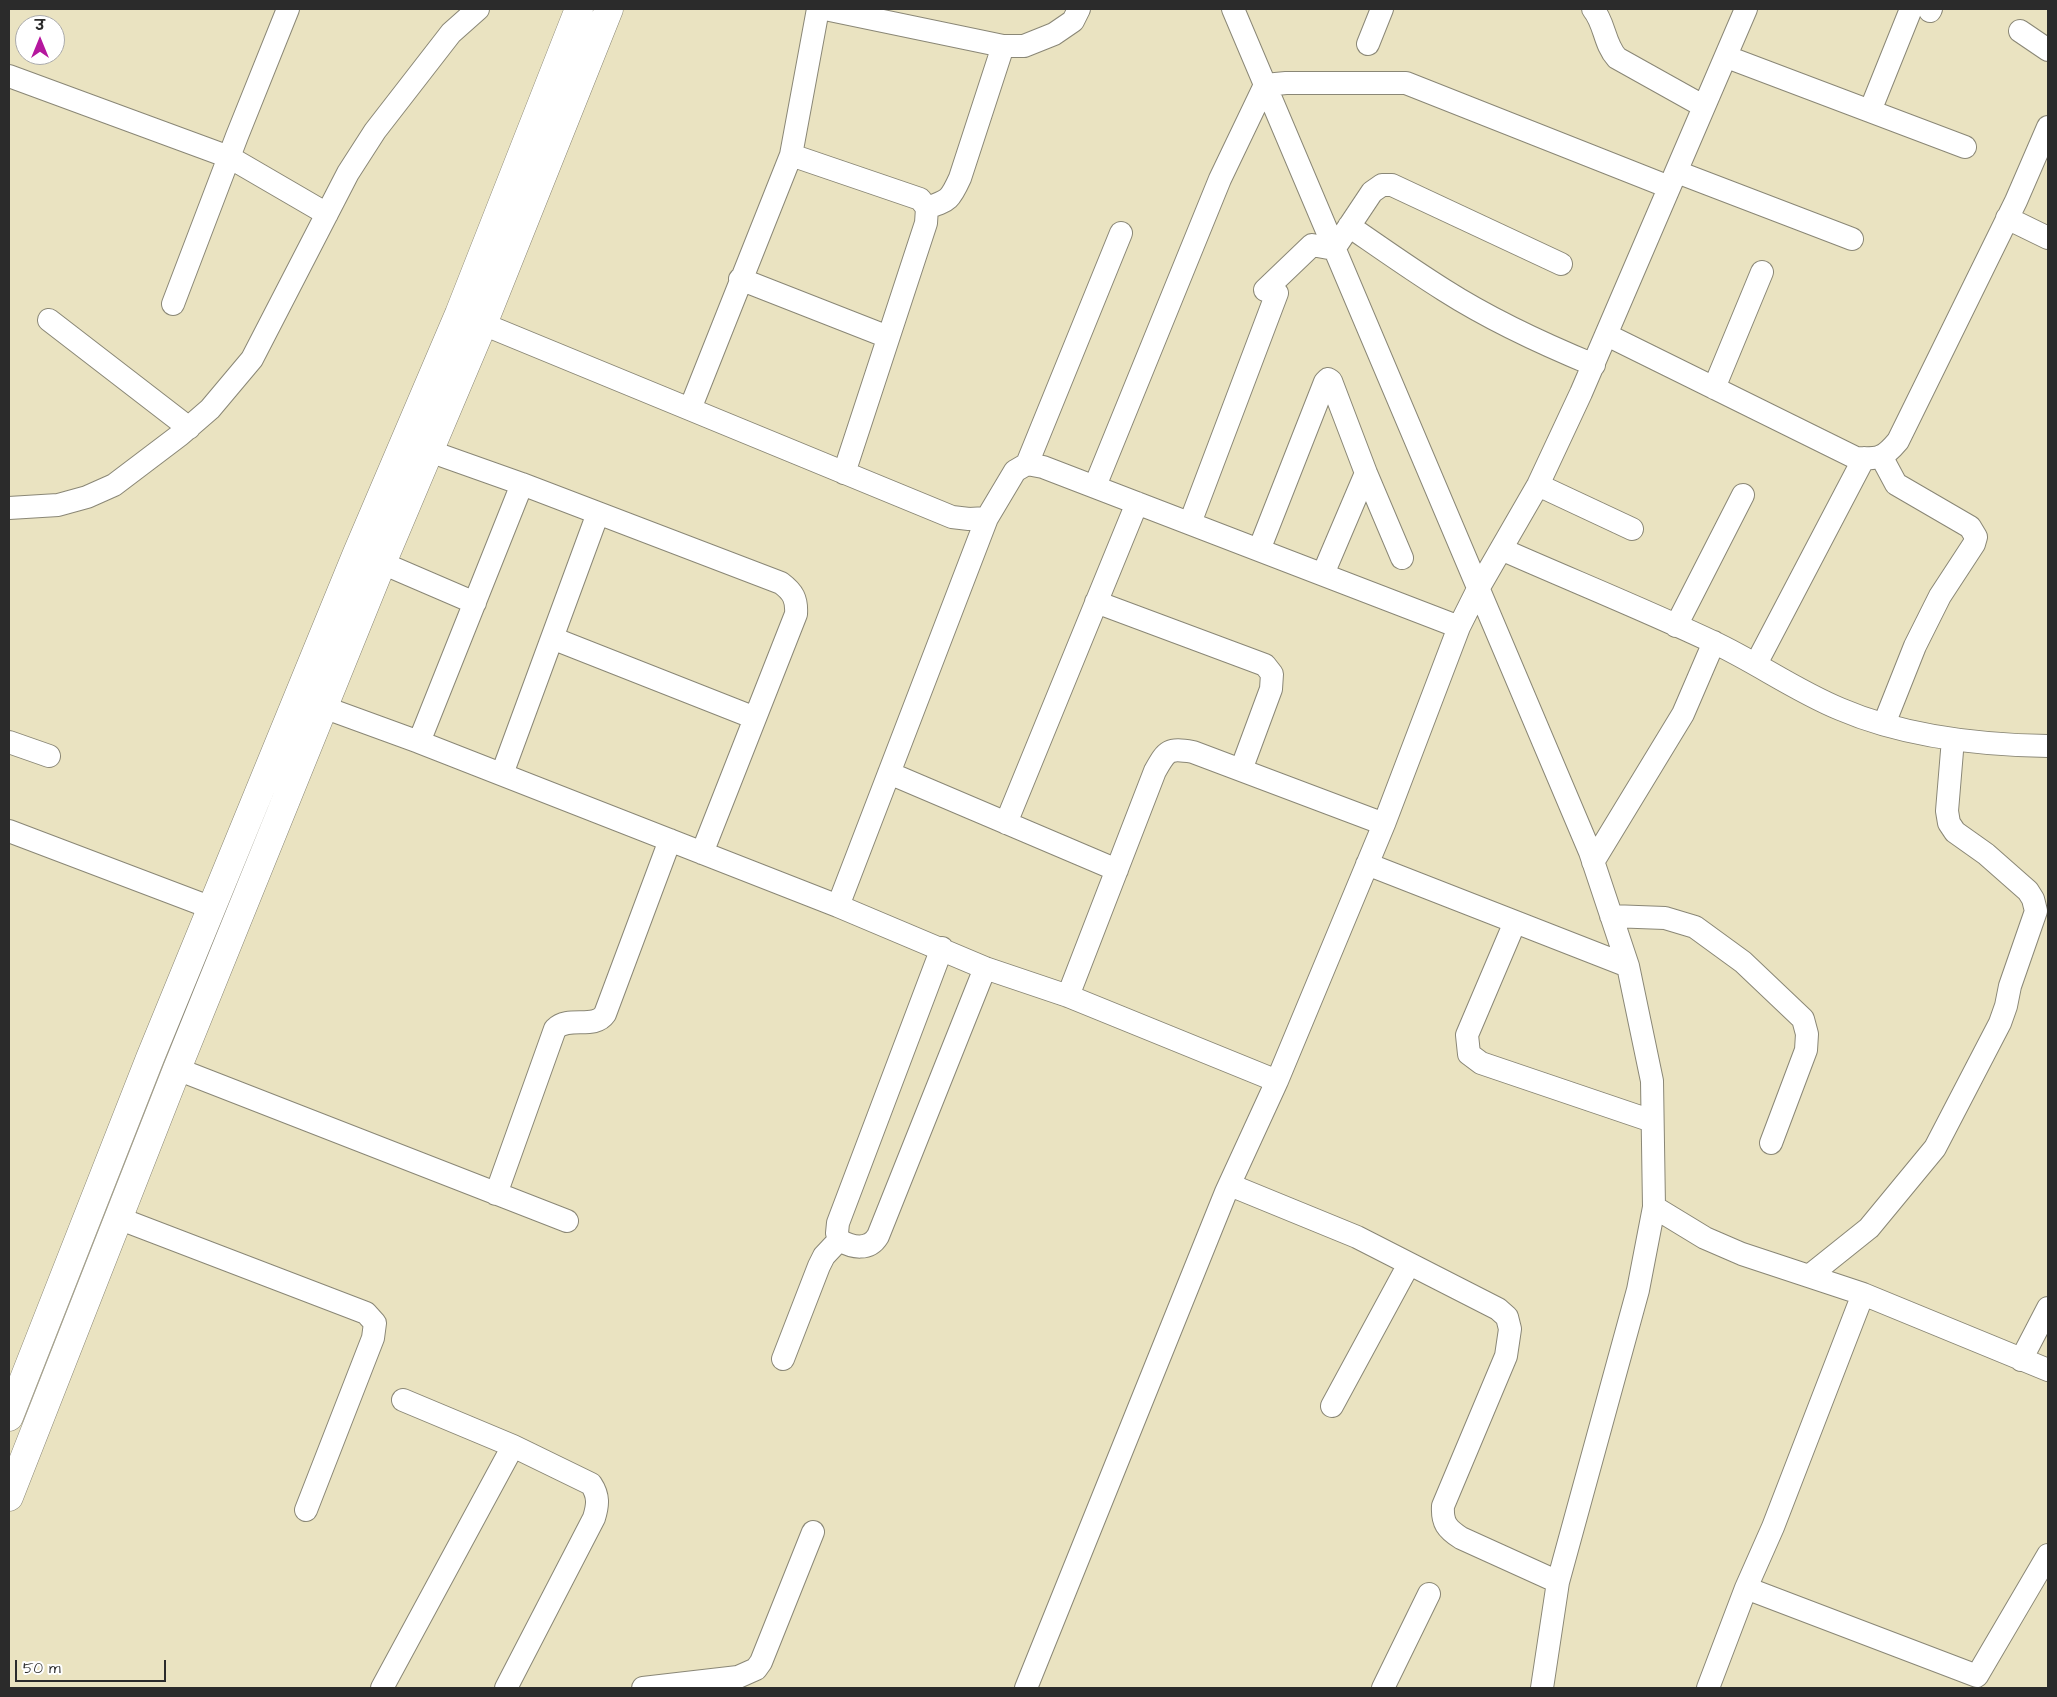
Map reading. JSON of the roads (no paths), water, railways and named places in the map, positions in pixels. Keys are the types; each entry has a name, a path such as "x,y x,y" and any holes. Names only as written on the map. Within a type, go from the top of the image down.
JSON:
{"highway":[{"path":"9,1417 146,1067 357,553 459,314 579,9"},
{"path":"9,1497 177,1069 382,563 564,126 609,9"}],"street":[{"path":"173,304 288,9"},
{"path":"9,508 58,504 87,497 114,485 189,428 210,409 252,359 348,173 375,131 451,33 478,9"},
{"path":"690,409 791,155 818,9"},
{"path":"825,9 1003,46 1024,46 1054,34 1073,20 1079,9"},
{"path":"1232,9 1593,862 1628,966 1652,1081 1654,1207 1638,1290 1558,1582 1542,1688"},
{"path":"1368,44 1382,9"},
{"path":"1026,1688 1230,1185 1277,1081 1384,824 1460,627 1478,589 1538,485 1594,365 1746,9"},
{"path":"1870,111 1924,9"},
{"path":"1596,10 1609,50 1617,58 1703,106"},
{"path":"2020,31 2048,50"},
{"path":"927,208 946,200 952,194 960,178 1003,46"},
{"path":"1727,57 1966,147"},
{"path":"9,76 229,157 327,214"},
{"path":"1265,85 1286,83 1406,83 1673,179 1852,239"},
{"path":"1095,486 1220,179 1265,85"},
{"path":"1607,335 1856,458 1873,457 1888,453 1898,441 2007,218 2048,127"},
{"path":"791,155 920,199 927,208 926,223 844,473"},
{"path":"1334,248 1372,192 1382,185 1392,185 1561,264"},
{"path":"2007,218 2048,238"},
{"path":"1349,226 1444,291 1484,314 1566,354 1594,365"},
{"path":"1027,464 1121,233"},
{"path":"1190,523 1271,292 1312,245 1334,248"},
{"path":"1714,388 1762,272"},
{"path":"740,280 888,337"},
{"path":"49,320 189,428"},
{"path":"483,324 952,517 969,519 987,518"},
{"path":"1259,550 1326,380 1330,381 1402,558"},
{"path":"429,451 522,484 781,583 794,595 797,603 796,614 702,853"},
{"path":"1756,664 1873,457"},
{"path":"1873,457 1896,484 1970,527 1976,537 1974,544 1940,596 1928,620 1884,724"},
{"path":"838,906 987,518 1015,470 1027,464 1043,466 1460,627"},
{"path":"1323,574 1366,472"},
{"path":"419,742 522,484"},
{"path":"1538,485 1632,529"},
{"path":"1676,626 1743,495"},
{"path":"1006,823 1137,503"},
{"path":"502,774 598,513"},
{"path":"1501,549 1714,642 1840,709 1884,724 1928,735 2003,746 2048,746"},
{"path":"382,563 475,603"},
{"path":"1096,602 1265,665 1272,674 1271,689 1241,770"},
{"path":"552,638 755,718"},
{"path":"1593,862 1683,714 1714,642"},
{"path":"323,707 502,774 838,906 942,948 985,968 1068,996 1277,1081"},
{"path":"1809,1276 1869,1228 1936,1148 2000,1023 2010,986 2036,911 2036,905 2028,891 1986,854 1955,832 1949,823 1947,811 1953,739"},
{"path":"9,742 49,756"},
{"path":"1068,996 1155,771 1165,754 1176,749 1193,752 1384,824"},
{"path":"889,773 1117,870"},
{"path":"9,830 212,908"},
{"path":"496,1194 555,1029 563,1023 598,1021 605,1014 670,840"},
{"path":"1367,864 1628,966"},
{"path":"1612,916 1665,918 1696,927 1743,962 1803,1019 1807,1034 1806,1050 1771,1142"},
{"path":"1515,922 1467,1035 1467,1046 1470,1054 1481,1063 1652,1121"},
{"path":"942,948 838,1223 837,1233 839,1240 849,1246 863,1247 872,1244 878,1236 985,968"},
{"path":"177,1069 567,1221"},
{"path":"1230,1185 1357,1237 1498,1309 1507,1318 1510,1328 1506,1356 1443,1506 1442,1516 1447,1529 1461,1538 1558,1582"},
{"path":"1654,1207 1705,1238 1742,1254 1863,1294 2048,1370"},
{"path":"118,1218 366,1313 375,1323 373,1338 306,1510"},
{"path":"783,1359 819,1266 824,1256 839,1240"},
{"path":"1332,1406 1409,1264"},
{"path":"1708,1688 1863,1294"},
{"path":"2021,1360 2048,1308"},
{"path":"403,1400 513,1446 592,1484 598,1497 594,1518 506,1688"},
{"path":"382,1688 513,1446"},
{"path":"643,1688 738,1677 756,1669 761,1662 813,1532"},
{"path":"1746,1588 1974,1682 2048,1555"},
{"path":"1383,1688 1428,1594"}]}
